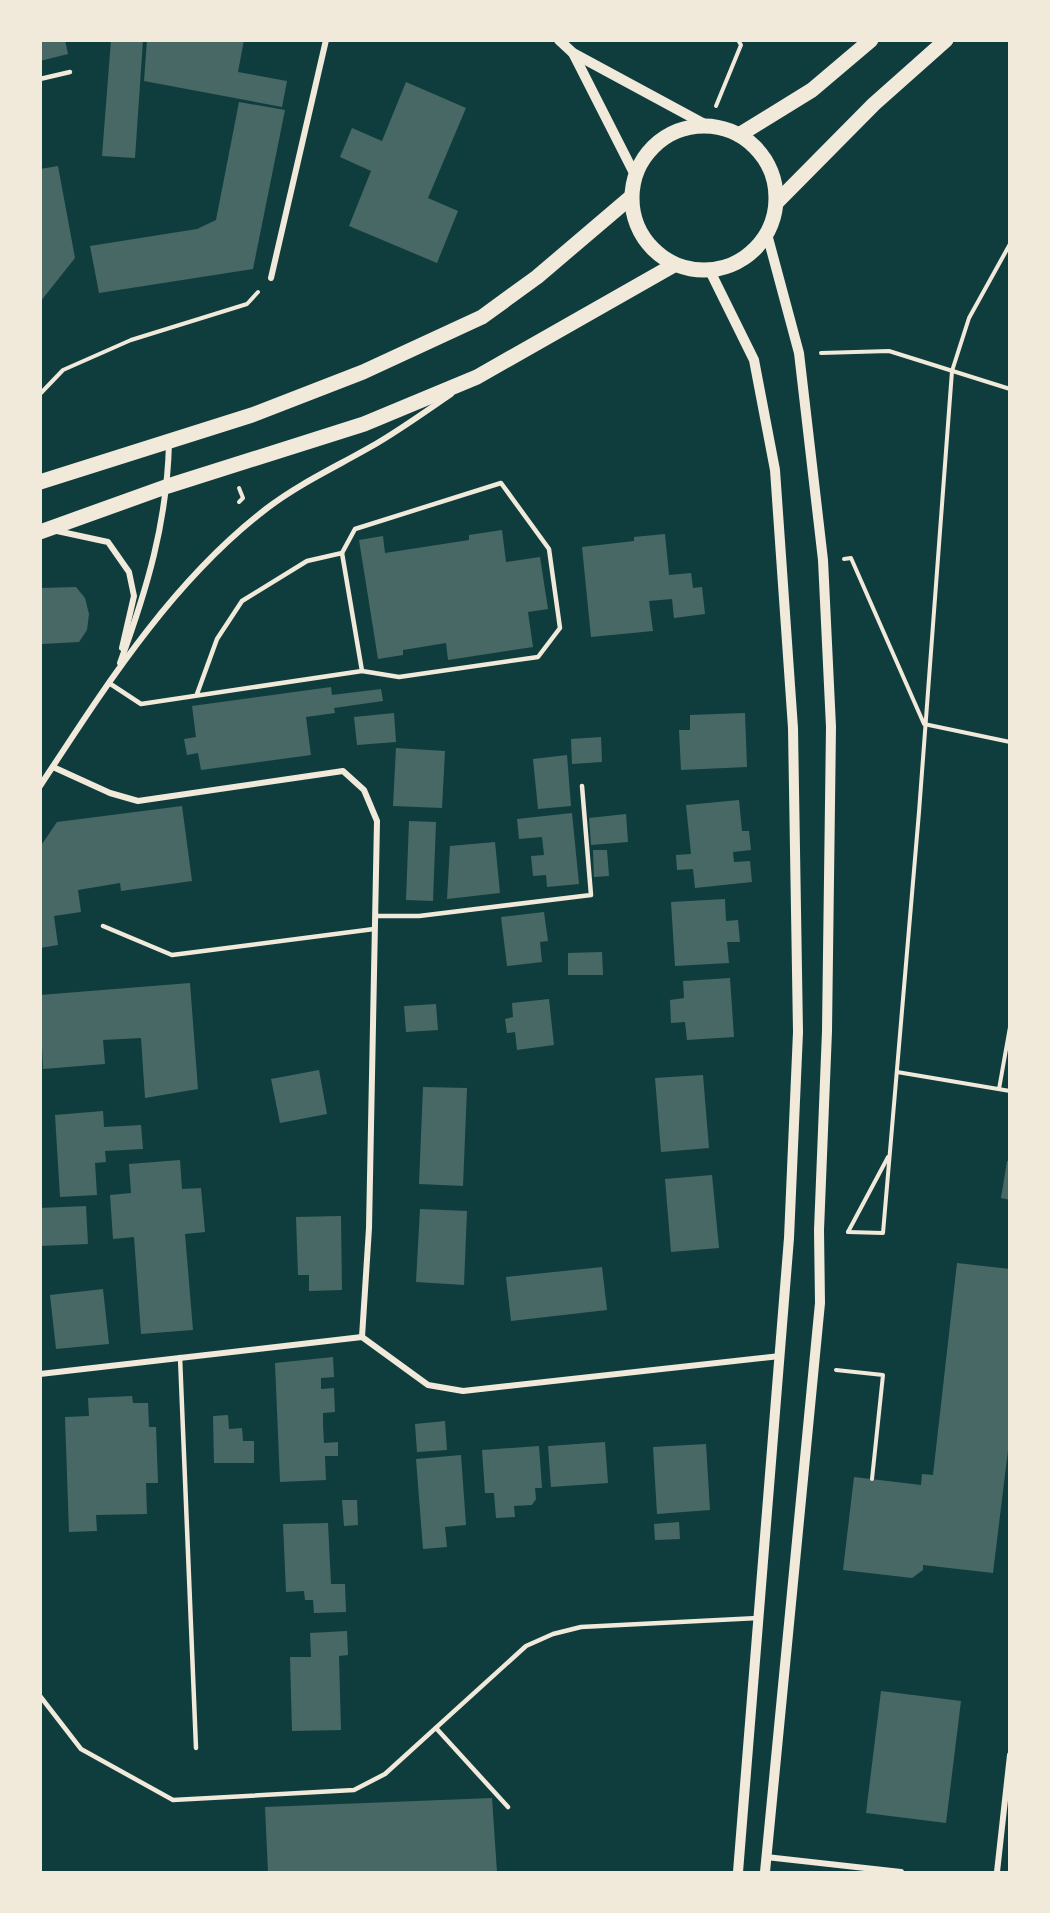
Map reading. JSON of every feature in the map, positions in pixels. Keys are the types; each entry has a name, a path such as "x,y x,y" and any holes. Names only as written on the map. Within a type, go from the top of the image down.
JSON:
{"main road":[{"path":"739,135 812,90 871,40"},
{"path":"777,202 874,104 946,40"},
{"path":"708,126 739,135 755,147 767,163 775,182 777,202 767,234 753,252 733,265 710,271 692,270 674,265 656,253 642,237 634,218 631,197 635,175 646,154 664,138 685,128 708,126"},
{"path":"40,482 170,439 252,415 363,372 482,317 537,277 631,197"},
{"path":"45,531 168,486 364,424 477,377 674,265"}],"street":[{"path":"271,278 326,40"},
{"path":"559,40 573,53 708,126"},
{"path":"573,53 635,175"},
{"path":"765,1872 820,1303 819,1230 827,1031 831,727 823,560 799,353 767,234"},
{"path":"710,271 754,360 775,470 791,705 798,1032 780,1356 738,1872"},
{"path":"40,786 118,669 194,577 266,509 296,488 381,441 477,377"},
{"path":"118,669 147,591 168,486 170,439"},
{"path":"45,531 108,542 129,572 134,596 118,669"},
{"path":"53,767 110,794 138,801 344,771 364,790 377,821 369,1228 362,1337"},
{"path":"40,1374 362,1337 428,1385 463,1391 780,1356"},
{"path":"997,1872 1010,1755"},
{"path":"766,1857 901,1872"}],"lane":[{"path":"40,79 70,72"},
{"path":"109,683 141,704 362,671 399,677 538,657 560,628 549,549 501,483 355,529 342,553 362,671"},
{"path":"197,694 217,639 242,601 307,561 342,553"},
{"path":"375,916 418,916 591,895 582,786"},
{"path":"103,926 172,955 374,929"},
{"path":"180,1357 196,1748"},
{"path":"40,1696 81,1749 173,1800 354,1790 385,1774 526,1646 553,1634 581,1628 758,1618"},
{"path":"436,1728 508,1807"}],"path":[{"path":"708,126 741,45 738,40"},
{"path":"819,1230 883,1233 952,371 969,318 1010,244"},
{"path":"40,394 63,370 121,344 247,304 271,278"},
{"path":"828,352 889,351 1010,389"},
{"path":"823,560 851,558 924,724"},
{"path":"924,724 1010,742"},
{"path":"999,1089 1010,1027"},
{"path":"897,1072 1010,1091"},
{"path":"848,1232 890,1153"},
{"path":"814,1368 883,1375 872,1479"}],"building":[{"path":"40,40 65,40 68,54 40,61"},
{"path":"111,40 143,40 135,158 102,156"},
{"path":"147,40 244,40 238,72 287,81 282,107 144,81"},
{"path":"406,82 466,108 428,198 458,211 437,263 349,226 371,171 340,157 352,128 382,141"},
{"path":"239,102 285,110 253,269 99,293 90,246 197,229 216,220"},
{"path":"58,166 75,258 40,302 40,169"},
{"path":"502,530 506,562 540,557 548,609 528,612 533,647 448,660 446,643 403,650 403,655 378,659 359,540 383,536 385,553 469,540 469,535"},
{"path":"665,534 669,575 691,573 693,588 702,587 705,614 674,618 672,599 649,601 653,631 591,637 582,547 634,541 634,537"},
{"path":"76,587 85,598 89,614 87,630 79,642 42,644 40,588"},
{"path":"331,687 332,695 381,689 383,701 334,708 335,713 306,717 311,755 201,770 198,753 187,755 184,739 196,737 192,706"},
{"path":"394,713 396,742 357,745 354,717"},
{"path":"745,713 747,767 681,770 679,730 690,730 690,715"},
{"path":"601,737 602,762 572,764 571,739"},
{"path":"396,748 445,751 442,808 393,806"},
{"path":"567,755 571,806 538,809 533,759"},
{"path":"739,800 742,831 749,831 751,850 733,852 734,862 750,861 752,882 695,888 693,869 677,870 676,855 691,854 686,805"},
{"path":"182,806 192,881 121,891 120,883 78,890 81,912 54,916 58,945 40,948 40,847 57,822"},
{"path":"572,813 579,884 547,887 546,875 533,876 531,856 544,855 542,837 519,839 517,819"},
{"path":"626,814 628,842 591,845 589,818"},
{"path":"409,821 436,822 433,901 406,900"},
{"path":"495,842 500,893 447,899 450,846"},
{"path":"593,850 607,850 609,876 594,877"},
{"path":"725,899 726,921 738,920 740,942 727,942 729,963 675,966 671,902"},
{"path":"544,912 548,941 540,942 542,962 507,966 501,917"},
{"path":"602,952 603,975 568,975 568,953"},
{"path":"730,978 734,1037 687,1040 685,1022 671,1023 670,1000 684,998 683,981"},
{"path":"190,983 198,1089 145,1098 141,1038 103,1040 105,1064 43,1069 40,995"},
{"path":"549,999 554,1045 517,1050 515,1032 507,1033 505,1019 513,1017 512,1003"},
{"path":"436,1004 438,1030 406,1032 404,1006"},
{"path":"319,1070 327,1114 280,1123 271,1079"},
{"path":"703,1075 709,1148 661,1152 655,1078"},
{"path":"423,1087 467,1088 463,1186 419,1184"},
{"path":"103,1111 104,1127 141,1125 143,1149 105,1151 106,1162 95,1163 97,1195 60,1197 55,1115"},
{"path":"180,1160 182,1189 201,1188 205,1232 185,1234 193,1330 141,1334 134,1237 113,1239 110,1195 131,1193 129,1164"},
{"path":"1007,1161 1010,1161 1010,1200 1001,1198"},
{"path":"712,1175 719,1248 671,1252 665,1179"},
{"path":"86,1206 88,1244 40,1246 40,1208"},
{"path":"420,1209 467,1211 464,1285 416,1282"},
{"path":"341,1216 342,1290 309,1291 309,1275 298,1275 296,1217"},
{"path":"957,1263 1010,1269 1010,1434 993,1573 923,1565 923,1570 912,1578 843,1570 854,1477 921,1485 922,1474 933,1475"},
{"path":"602,1267 607,1310 511,1321 506,1277"},
{"path":"103,1289 109,1344 56,1349 50,1295"},
{"path":"333,1357 334,1377 321,1378 321,1389 334,1388 335,1412 323,1413 324,1443 338,1442 338,1456 325,1456 326,1480 280,1482 275,1363"},
{"path":"132,1396 133,1403 148,1403 149,1427 156,1427 158,1483 146,1483 147,1514 96,1515 97,1531 69,1532 65,1417 89,1416 88,1398"},
{"path":"228,1415 229,1429 242,1428 243,1441 254,1441 254,1463 214,1463 213,1416"},
{"path":"445,1421 447,1450 417,1452 415,1424"},
{"path":"605,1442 608,1483 551,1487 548,1446"},
{"path":"706,1444 710,1510 657,1514 653,1447"},
{"path":"539,1446 542,1488 535,1488 536,1499 532,1505 514,1506 515,1517 496,1518 494,1493 485,1493 482,1450"},
{"path":"461,1455 466,1525 445,1527 447,1547 423,1549 416,1459"},
{"path":"342,1500 357,1500 358,1525 344,1526"},
{"path":"679,1522 680,1539 655,1540 654,1524"},
{"path":"328,1523 331,1584 345,1584 346,1612 314,1613 313,1600 305,1600 304,1591 286,1592 283,1524"},
{"path":"347,1631 348,1655 339,1656 341,1730 292,1731 290,1657 311,1657 310,1633"},
{"path":"881,1691 961,1701 946,1823 866,1813"},
{"path":"492,1798 497,1872 268,1872 265,1807"}]}
